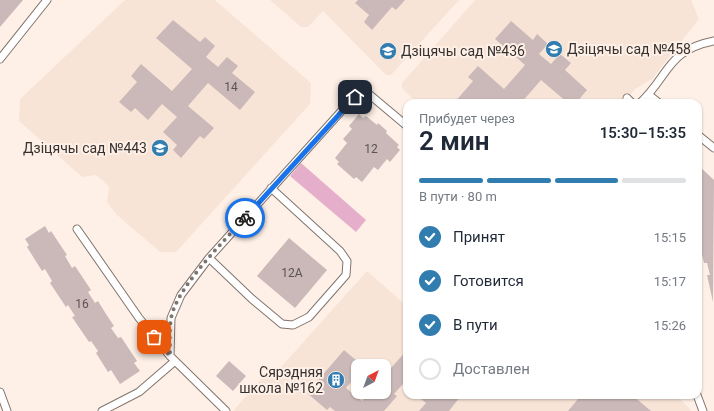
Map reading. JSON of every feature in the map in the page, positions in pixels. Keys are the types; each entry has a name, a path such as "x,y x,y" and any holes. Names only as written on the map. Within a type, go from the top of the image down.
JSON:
{"lane":[{"path":"0,59 47,0"},
{"path":"644,99 649,95 667,67 678,57 690,48 714,41"},
{"path":"102,411 139,392 172,358 171,318 181,295 209,258 355,97 362,94 370,95 403,123"},
{"path":"649,95 654,99"},
{"path":"702,138 714,148"},
{"path":"209,258 252,299 282,324 298,324 309,317 346,275 347,261 340,251 271,188"},
{"path":"77,229 139,318 172,358 226,411"},
{"path":"0,392 7,411"},
{"path":"698,399 703,411"}],"shaded area":[{"name":"Дзіцячы сад №443","path":"125,0 215,0 311,83 310,104 176,252 160,252 116,214 107,202 109,187 103,181 96,175 82,177 19,121 20,99"},
{"name":"Дзіцячы сад №436","path":"270,0 459,0 391,75 386,75 323,11 308,27 301,27"},
{"name":"Дзіцячы сад №458","path":"475,0 691,0 699,19 652,79 635,89 627,99 413,99 402,88 402,83"},
{"path":"301,163 366,220 356,232 290,176"},
{"path":"367,271 403,302 403,399 680,399 692,411 233,411 262,378 281,367"}],"building":[{"path":"0,0 23,0 0,27"},
{"path":"358,0 405,0 396,10 392,7 372,30 364,22 369,15 355,3"},
{"path":"173,20 200,42 205,37 215,46 206,57 218,67 227,57 238,66 232,73 255,92 240,110 208,83 188,106 214,128 204,139 200,136 181,158 173,150 177,145 163,132 177,117 162,104 148,120 135,108 131,112 119,102 137,82 131,76 141,64 172,91 192,69 156,38"},
{"path":"511,21 533,40 537,34 548,44 539,54 551,64 560,54 571,63 565,70 587,90 579,99 563,99 541,80 524,99 457,99 473,81 468,77 478,66 504,89 525,65 495,39"},
{"path":"359,114 363,118 366,116 377,125 378,123 399,145 397,147 400,150 390,162 387,159 378,170 374,167 362,182 356,177 354,179 337,164 339,162 335,158 347,143 343,139 352,129 349,126"},
{"path":"702,169 714,180 713,302 707,275 710,275 707,263 704,263 702,254"},
{"path":"45,226 49,233 51,231 67,255 65,256 72,268 75,266 91,290 88,292 95,303 98,301 114,326 111,328 118,338 121,337 137,361 134,363 140,371 120,384 111,370 108,372 96,353 98,351 91,341 89,342 72,317 75,316 68,305 66,307 50,283 52,281 45,269 42,271 27,247 29,245 25,239"},
{"path":"289,238 327,270 295,308 257,276"},
{"name":"Сярэдняя школа №162","path":"344,350 355,359 351,359 351,382 346,388 351,392 351,399 360,399 362,401 364,399 391,399 391,368 403,355 403,384 394,394 397,396 384,411 335,411 330,407 327,410 307,393"},
{"path":"229,361 246,376 233,391 216,376"},
{"path":"421,399 458,399 449,411 419,411 426,403"},
{"path":"578,399 637,399 651,411 568,411"}],"way so far":[{"path":"154,337 170,356 171,318 181,295 209,258 245,218"}],"place":[{"name":"Дзіцячы сад №458","path":"554,49"},
{"name":"Дзіцячы сад №436","path":"388,51"},
{"name":"Дзіцячы сад №443","path":"160,148"},
{"name":"Сярэдняя школа №162","path":"336,380"}],"route":[{"path":"245,218 355,97"}]}
